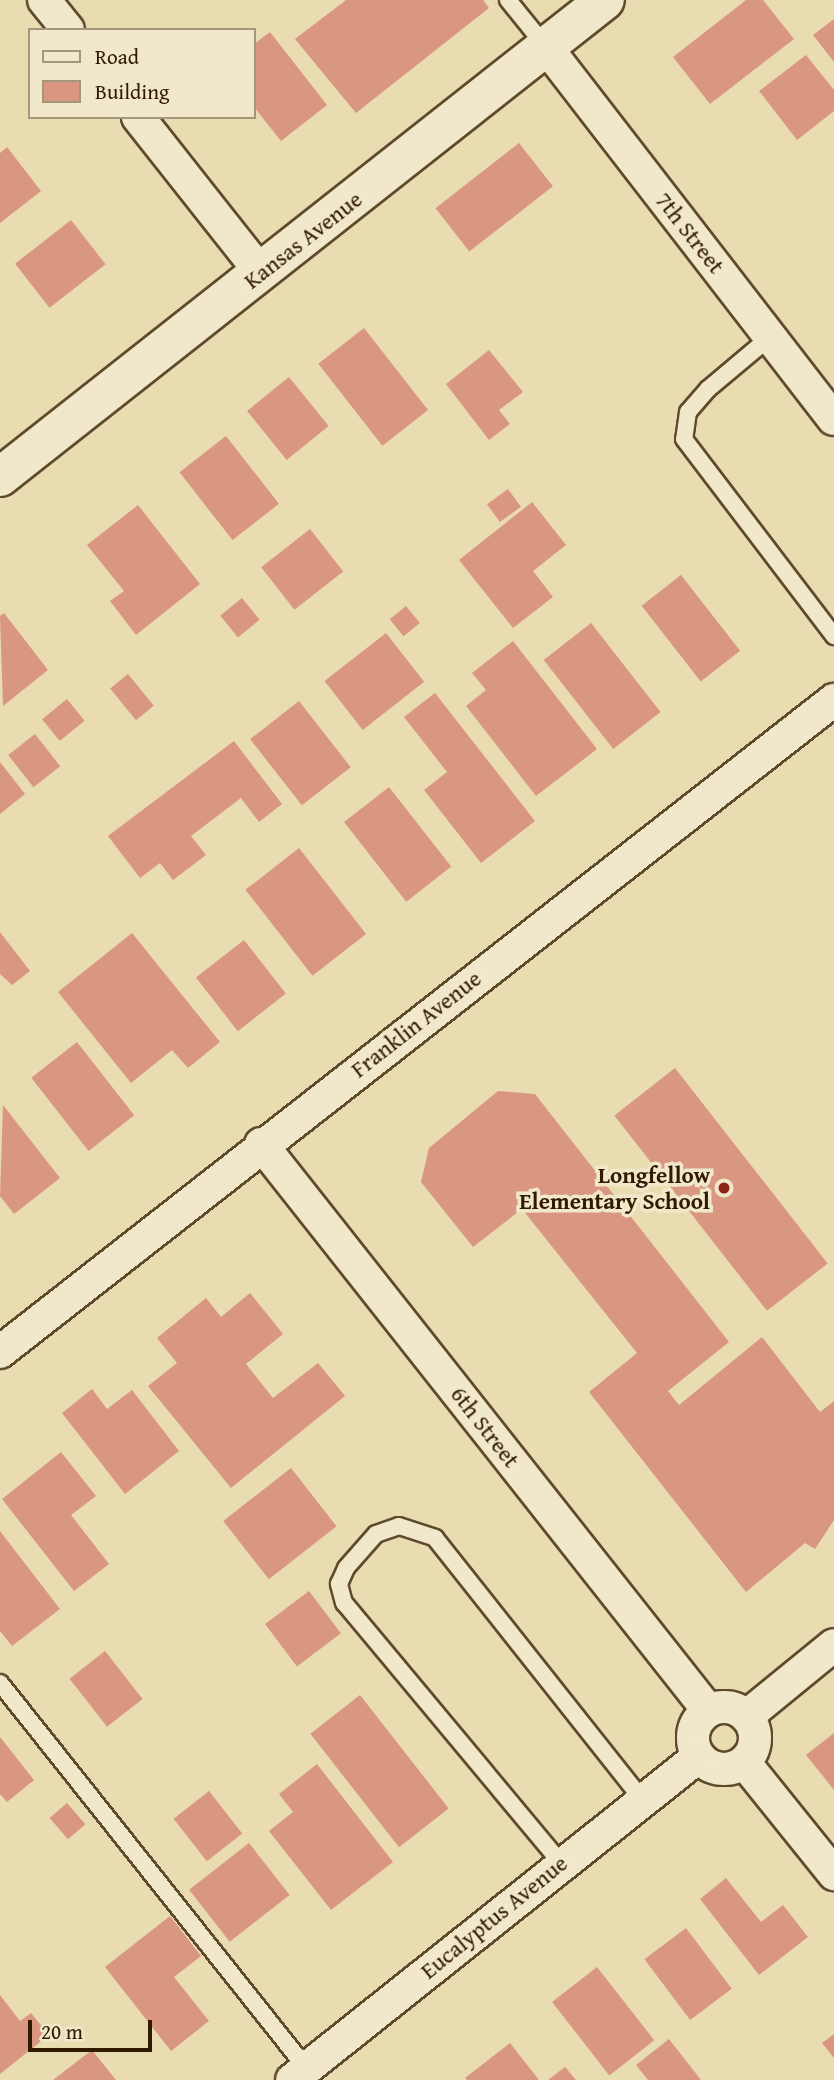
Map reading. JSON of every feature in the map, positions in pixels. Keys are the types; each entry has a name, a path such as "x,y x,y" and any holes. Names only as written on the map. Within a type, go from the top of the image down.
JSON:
{"street":[{"path":"44,0 66,28"},
{"name":"Kansas Avenue","path":"0,477 604,0"},
{"name":"7th Street","path":"546,47 834,419"},
{"path":"140,119 261,273"},
{"name":"Franklin Avenue","path":"0,1352 261,1144 834,700"},
{"name":"6th Street","path":"261,1144 708,1710"},
{"path":"747,1716 834,1645"},
{"path":"729,1706 747,1716 756,1735 744,1762 725,1769 698,1757 694,1726 708,1710 729,1706"},
{"name":"Eucalyptus Avenue","path":"305,2076 561,1863 698,1757"},
{"path":"744,1762 834,1874"}],"lane":[{"path":"508,0 546,47"},
{"path":"771,337 708,388 688,412 684,439 834,636"},
{"path":"561,1863 344,1604 339,1584 346,1569 376,1534 399,1526 435,1538 642,1799"},
{"path":"0,1683 305,2076"}],"building":[{"path":"346,0 483,0 489,8 356,113 295,39"},
{"path":"746,0 763,0 794,39 710,104 673,57"},
{"path":"834,19 834,62 813,35"},
{"path":"270,32 327,105 281,141 256,110 256,42"},
{"path":"806,55 834,90 834,111 797,140 759,91"},
{"path":"519,143 553,186 469,252 435,208"},
{"path":"7,147 41,191 0,223 0,153"},
{"path":"71,220 105,264 50,308 15,264"},
{"path":"364,328 428,410 382,446 318,364"},
{"path":"489,350 523,392 499,410 510,424 489,440 446,384"},
{"path":"289,377 329,426 287,460 247,411"},
{"path":"226,436 279,504 232,540 180,472"},
{"path":"508,489 521,507 500,522 487,504"},
{"path":"532,502 566,545 533,571 553,597 513,628 459,560"},
{"path":"138,505 200,584 136,635 110,601 124,591 87,545"},
{"path":"310,529 343,572 294,610 261,567"},
{"path":"681,575 740,651 701,681 642,606"},
{"path":"242,598 260,620 238,637 220,616"},
{"path":"406,606 420,623 404,636 390,619"},
{"path":"4,613 48,670 3,706 0,616"},
{"path":"591,623 661,712 613,749 544,660"},
{"path":"386,633 424,682 363,730 325,681"},
{"path":"513,641 597,749 536,796 466,706 486,690 472,673"},
{"path":"128,674 154,706 136,720 110,688"},
{"path":"435,693 535,821 481,863 424,790 447,772 404,717"},
{"path":"67,699 85,721 60,741 42,719"},
{"path":"299,701 351,767 302,805 250,739"},
{"path":"35,734 60,766 33,787 8,755"},
{"path":"234,741 282,804 259,822 241,798 191,836 206,855 173,880 160,863 140,878 108,836"},
{"path":"0,762 25,794 0,814"},
{"path":"389,787 451,867 406,902 344,822"},
{"path":"299,848 366,934 313,976 245,890"},
{"path":"0,932 30,971 12,985 0,974"},
{"path":"132,933 220,1042 188,1068 172,1050 131,1083 58,992"},
{"path":"244,940 286,994 238,1031 196,978"},
{"path":"77,1042 134,1115 89,1151 31,1078"},
{"path":"675,1068 828,1263 767,1311 614,1115"},
{"path":"498,1091 535,1094 729,1342 668,1391 679,1405 762,1337 820,1412 834,1401 834,1520 815,1549 805,1543 746,1592 589,1392 637,1353 522,1209 473,1247 421,1182 429,1148"},
{"path":"3,1105 60,1178 14,1214 0,1196"},
{"path":"250,1293 283,1334 246,1364 273,1398 318,1363 345,1396 231,1488 148,1386 177,1363 157,1338 206,1298 221,1317"},
{"path":"92,1389 107,1409 132,1390 179,1451 125,1494 62,1413"},
{"path":"61,1452 96,1496 71,1515 109,1564 74,1591 2,1499"},
{"path":"291,1468 337,1526 269,1579 223,1521"},
{"path":"0,1531 60,1609 12,1646 0,1631"},
{"path":"309,1591 341,1633 297,1666 265,1624"},
{"path":"105,1651 143,1699 107,1727 70,1679"},
{"path":"360,1695 449,1808 399,1847 310,1734"},
{"path":"834,1733 834,1790 806,1755"},
{"path":"0,1737 34,1780 7,1802 0,1794"},
{"path":"317,1764 393,1862 331,1910 269,1831 293,1812 279,1794"},
{"path":"209,1791 242,1834 207,1861 174,1819"},
{"path":"67,1803 85,1824 68,1839 50,1818"},
{"path":"249,1843 290,1895 230,1942 189,1890"},
{"path":"726,1878 761,1922 783,1905 808,1937 759,1975 700,1899"},
{"path":"170,1916 201,1956 174,1977 209,2021 171,2051 105,1967"},
{"path":"686,1928 732,1989 690,2020 644,1959"},
{"path":"597,1967 654,2040 609,2075 552,2002"},
{"path":"0,1995 20,2021 31,2013 49,2035 0,2074"},
{"path":"834,2034 834,2058 822,2043"},
{"path":"669,2039 701,2080 648,2080 636,2065"},
{"path":"510,2043 539,2080 465,2078"},
{"path":"92,2050 116,2080 53,2080"},
{"path":"565,2067 576,2080 548,2080"}],"place":[{"name":"Longfellow Elementary School","path":"724,1188"}]}
